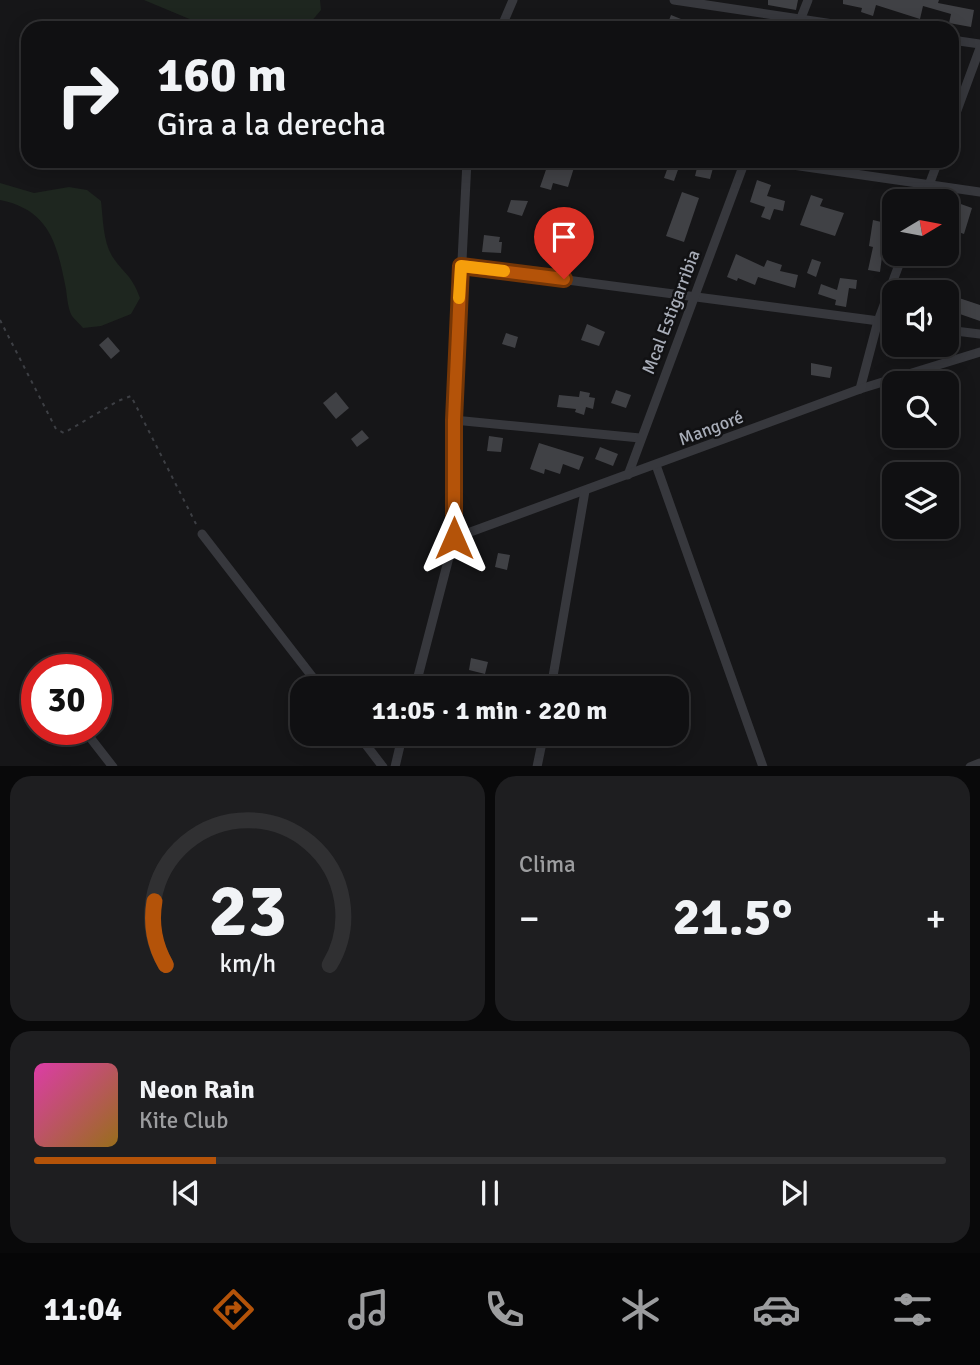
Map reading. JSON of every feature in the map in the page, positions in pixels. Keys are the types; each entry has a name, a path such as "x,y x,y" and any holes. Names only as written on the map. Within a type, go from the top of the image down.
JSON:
{"street":[{"path":"504,21 513,0"},
{"path":"674,0 782,21"},
{"path":"799,21 807,0"},
{"path":"959,42 980,46 959,104"},
{"path":"418,676 454,538 454,420 467,168"},
{"name":"Mcal Estigarribia","path":"628,475 742,168"},
{"path":"811,168 980,192"},
{"path":"928,189 936,168"},
{"path":"461,266 882,322"},
{"path":"860,389 877,321 898,266"},
{"path":"959,331 980,334"},
{"name":"Mangoré","path":"454,538 860,389 980,352"},
{"path":"454,420 640,438"},
{"path":"656,465 763,766"},
{"path":"553,676 585,491"},
{"path":"202,534 312,676"},
{"path":"96,745 113,766"},
{"path":"367,746 383,766"},
{"path":"395,766 400,746"},
{"path":"537,766 541,746"},
{"path":"970,766 980,763"}],"path":[{"path":"0,320 56,429 64,433 131,396 202,534"}],"shaded area":[{"path":"144,0 320,0 321,10 312,21 194,21"},
{"path":"0,183 34,193 69,187 87,190 101,201 109,250 134,284 140,298 131,314 101,326 83,328 73,318 59,258 48,231 30,212 0,200"}],"building":[{"path":"768,0 798,0 796,10 768,5"},
{"path":"843,0 939,0 938,3 974,10 971,27 959,25 959,21 949,21 951,14 923,6 920,19 876,5 873,16 861,12 862,8 843,4"},
{"path":"671,15 686,21 669,21"},
{"path":"547,168 574,168 568,187 553,183 551,190 540,187"},
{"path":"668,168 679,168 674,181 664,178"},
{"path":"697,168 713,168 710,179 695,176"},
{"path":"757,180 771,185 767,196 785,201 783,211 774,209 770,220 761,217 765,207 750,202"},
{"path":"682,192 699,198 684,242 666,236"},
{"path":"811,195 823,199 820,206 844,213 835,236 800,225"},
{"path":"511,200 528,201 522,216 507,212"},
{"path":"959,203 972,208 964,234 959,232"},
{"path":"873,220 882,222 880,272 868,270 873,247 869,246"},
{"path":"484,235 500,237 501,253 482,252"},
{"path":"736,254 764,267 767,260 782,265 780,271 798,275 795,288 758,277 755,285 727,277"},
{"path":"812,259 821,262 816,277 807,273"},
{"path":"840,278 857,280 856,289 849,288 846,307 835,305 836,300 818,294 821,284 837,290"},
{"path":"959,298 980,305 980,321 959,314"},
{"path":"587,324 605,332 599,346 581,340"},
{"path":"506,333 518,337 515,348 502,344"},
{"path":"108,337 120,351 111,359 99,345"},
{"path":"811,363 832,367 830,378 811,375"},
{"path":"616,390 631,395 626,408 611,403"},
{"path":"580,391 590,393 589,397 595,398 593,409 586,407 584,415 575,412 576,409 557,407 559,395 579,397"},
{"path":"336,392 349,408 336,419 323,403"},
{"path":"362,430 369,438 357,447 351,439"},
{"path":"489,436 503,438 501,452 487,451"},
{"path":"539,443 584,457 579,470 563,464 560,474 545,469 544,474 530,469"},
{"path":"600,447 618,454 613,466 595,459"},
{"path":"498,553 510,555 507,570 495,567"},
{"path":"471,658 488,662 485,674 469,670"}],"slow traffic":[{"path":"459,298 461,266 504,271"}],"route":[{"path":"454,538 454,420 461,266 564,279"}]}
